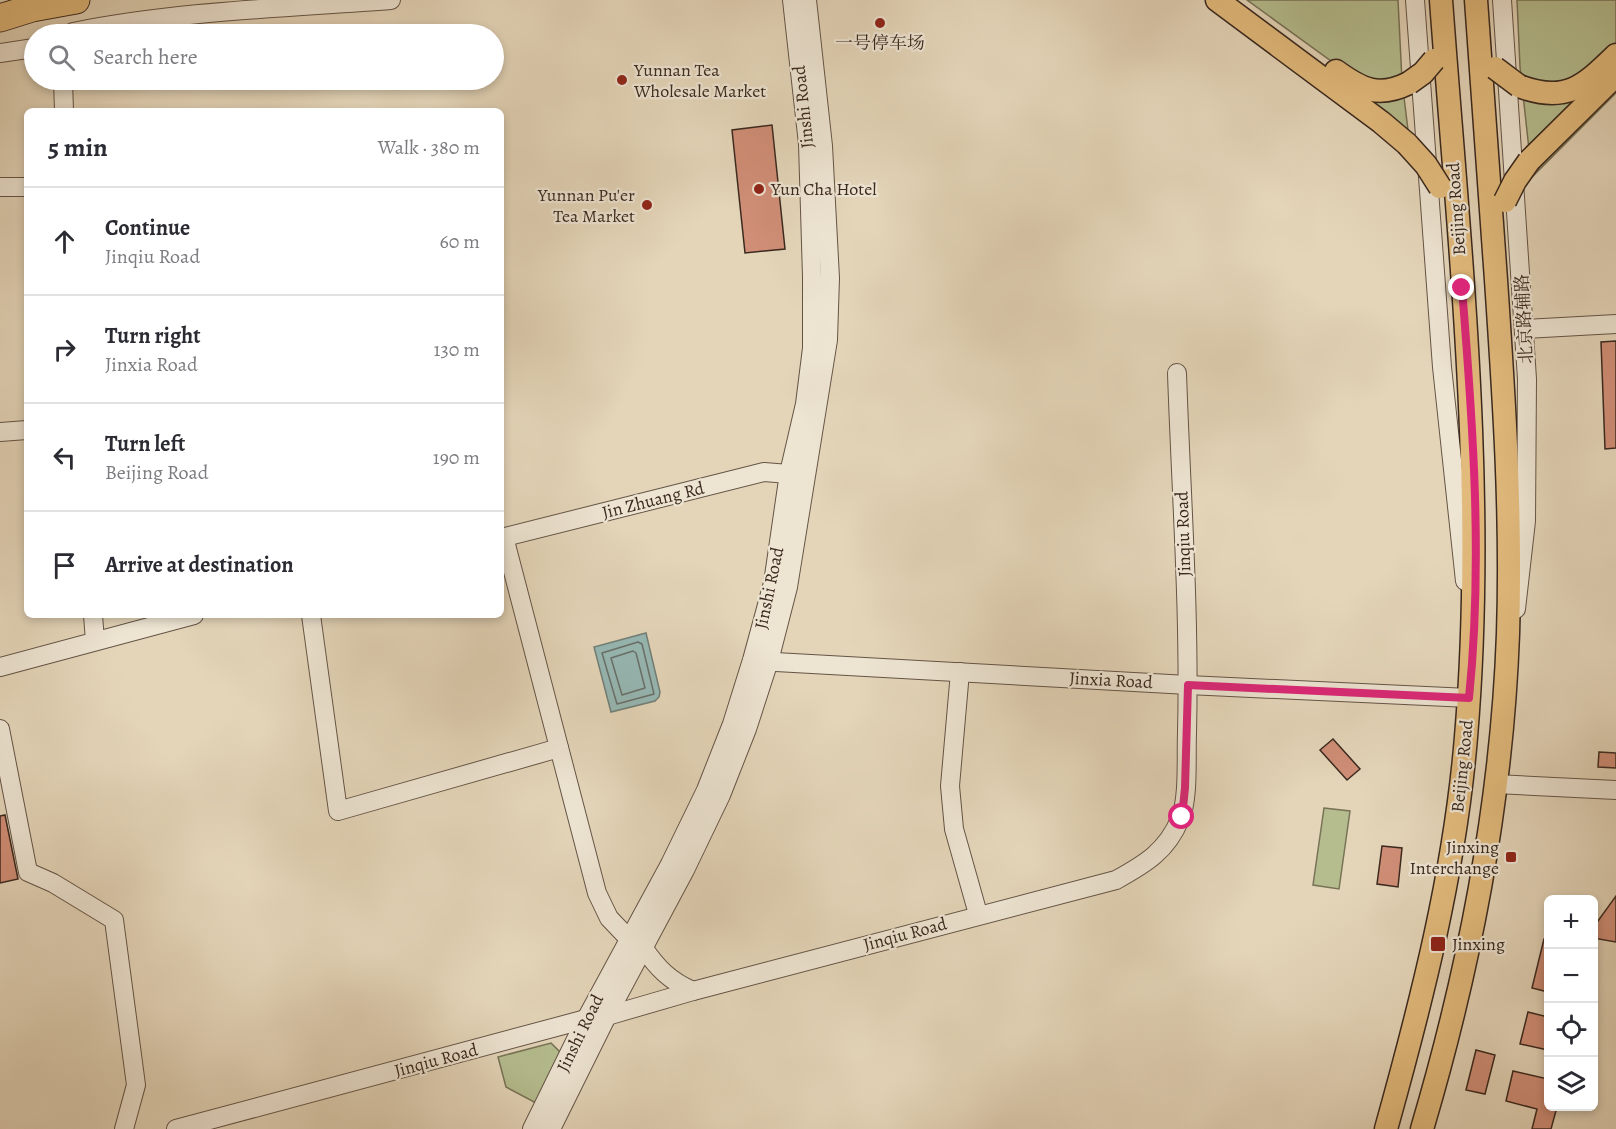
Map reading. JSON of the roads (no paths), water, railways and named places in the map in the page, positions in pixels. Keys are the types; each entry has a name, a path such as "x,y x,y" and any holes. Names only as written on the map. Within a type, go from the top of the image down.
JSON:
{"highway":[{"path":"0,18 32,8 76,0"}],"main road":[{"path":"1217,0 1381,122 1407,144 1426,165 1440,187 1449,209 1455,231 1462,288"},
{"path":"1241,0 1358,86 1384,91 1409,83 1423,73 1434,60 1441,46 1442,15"},
{"path":"1477,12 1483,50 1495,68 1519,86 1548,93 1568,91 1592,79 1616,55"},
{"name":"Beijing Road","path":"1425,1118 1444,1055 1469,950 1486,857 1496,784 1508,636 1508,469 1477,12"},
{"name":"Beijing Road","path":"1386,1129 1423,994 1444,892 1460,791 1473,635 1473,470 1442,15"},
{"path":"1496,285 1496,238 1505,201 1515,181 1529,161 1616,75"},
{"path":"1395,1098 1395,1113 1403,1120 1414,1122 1425,1118"}],"street":[{"path":"111,24 175,16 391,0"},
{"name":"Jinshi Road","path":"792,0 808,144 812,277 812,348 797,474"},
{"name":"Jinshi Road","path":"551,1129 607,1016 670,864 706,790 732,724 761,661 773,583 797,474 828,352 830,278 823,146 807,0"},
{"path":"817,93 824,54 819,0"},
{"path":"1415,0 1442,367 1458,521 1473,635"},
{"name":"北京路辅路","path":"1502,0 1525,329 1528,440 1526,529 1517,603 1508,636"},
{"path":"0,53 24,49"},
{"path":"63,90 64,108"},
{"path":"0,188 24,187"},
{"path":"1525,329 1616,324"},
{"name":"Jinqiu Road","path":"176,1129 586,1019 607,1016 978,914 1116,880 1143,865 1167,843 1182,817 1185,788 1188,685 1178,373"},
{"path":"0,432 24,430"},
{"name":"Jin Zhuang Rd","path":"504,537 764,472 797,474"},
{"path":"504,541 597,893 609,918 664,974 693,991"},
{"path":"93,618 95,641"},
{"path":"0,667 183,618"},
{"path":"311,618 338,811 559,748"},
{"name":"Jinxia Road","path":"761,661 1469,698"},
{"path":"960,672 950,786 954,829 978,914"},
{"path":"0,729 28,872 53,883 114,920 136,1085 124,1129"},
{"path":"1496,784 1616,790"},
{"name":"Jinshi Road","path":"532,1129 586,1019 636,943"}],"water":[{"path":"646,633 660,692 659,697 655,701 611,712 594,647"}],"place":[{"name":"一号停车场","path":"880,23"},
{"name":"Yunnan Tea Wholesale Market","path":"622,80"},
{"name":"Yun Cha Hotel","path":"759,189"},
{"name":"Yunnan Pu'er Tea Market","path":"647,205"},
{"name":"Jinxing Interchange","path":"1511,857"},
{"name":"Jinxing","path":"1438,944"}]}
